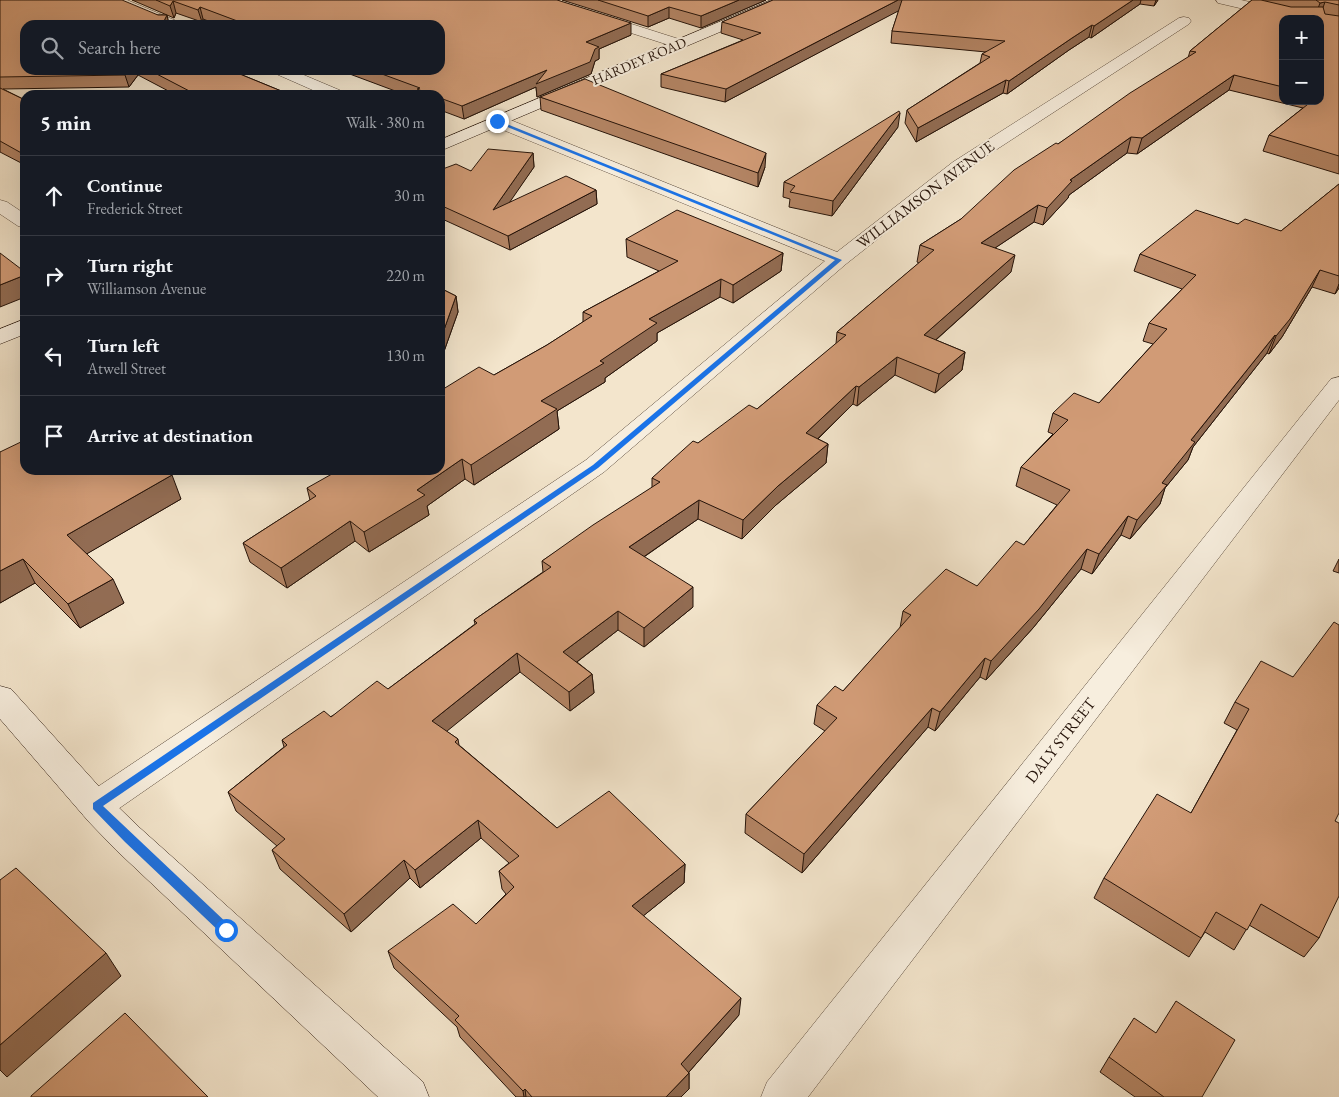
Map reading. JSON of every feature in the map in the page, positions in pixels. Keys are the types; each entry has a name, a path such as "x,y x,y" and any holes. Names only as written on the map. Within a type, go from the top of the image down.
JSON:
{"street":[{"path":"115,0 162,20"},
{"path":"542,0 680,44"},
{"name":"HARDEY ROAD","path":"445,141 783,0"},
{"path":"1223,0 1289,15"},
{"name":"WILLIAMSON AVENUE","path":"96,806 595,466 839,260 959,166 1184,21"},
{"path":"292,75 326,90"},
{"path":"497,121 839,260"},
{"path":"0,206 20,219"},
{"path":"0,337 20,328"},
{"name":"DALY STREET","path":"782,1097 1339,384"},
{"path":"0,698 96,806 163,872 408,1097"}],"building":[{"path":"0,0 122,0 158,15 167,15 164,20 20,20 20,75 125,75 0,77"},
{"path":"156,0 557,0 631,23 586,42 599,47 595,49 590,62 536,84 547,70 462,106 445,100 445,90 420,90 417,89 420,88 385,75 445,75 445,20 235,20 200,7 198,10 173,1 170,6"},
{"path":"598,0 739,0 701,16 669,7 648,16"},
{"path":"773,0 898,0 726,89 661,74 761,33 722,22"},
{"path":"902,0 1133,0 1072,38 1009,81 1006,80 918,128 907,110 990,57 982,54 1005,41 892,31"},
{"path":"1252,0 1261,0 1291,7 1323,7 1325,14 1339,16 1339,156 1269,135 1307,105 1324,105 1324,15 1279,15 1279,86 1234,75 1142,138 1131,137 1070,180 1072,181 1047,208 1038,205 981,243 1015,255 924,335 965,352 939,374 897,357 859,387 856,386 806,433 828,444 778,486 743,520 699,500 629,547 693,587 644,628 618,611 563,652 592,674 569,692 517,653 432,721 458,739 455,742 557,828 609,791 685,864 632,906 741,998 681,1064 689,1073 666,1097 532,1097 525,1089 523,1091 455,1020 459,1016 388,951 453,904 476,924 514,887 499,871 519,856 478,820 415,870 404,860 344,914 272,850 285,839 228,792 287,745 282,740 324,711 331,717 377,681 388,689 477,623 474,620 551,567 542,561 593,525 660,482 652,478 693,441 698,443 749,405 757,409 846,335 837,332 934,250 920,245 961,219 1014,170 1056,143 1058,144 1130,93 1196,52 1190,51"},
{"path":"1316,0 1339,0 1339,5 1325,2 1320,3"},
{"path":"159,75 242,75 279,90 187,90"},
{"path":"585,79 766,153 758,173 540,97"},
{"path":"0,88 20,98 20,152 0,141"},
{"path":"899,111 900,113 833,201 790,192 795,186 784,182"},
{"path":"488,149 533,153 493,210 566,176 596,190 508,236 445,207 445,168 456,164 471,171"},
{"path":"1339,184 1339,276 1320,270 1290,319 1191,440 1195,442 1162,483 1167,485 1137,520 1128,516 1099,554 1087,549 1039,609 991,661 985,658 940,712 932,708 804,854 746,814 837,718 817,705 835,686 843,691 911,615 903,611 946,569 977,586 1016,541 1024,545 1070,490 1021,467 1068,420 1053,413 1074,393 1099,403 1167,329 1149,323 1196,275 1140,254 1196,210 1238,224 1245,219 1281,231"},
{"path":"677,210 783,253 733,285 721,279 649,319 657,323 600,361 604,363 541,401 557,409 471,465 462,459 445,471 445,388 479,367 494,375 547,345 592,316 583,312 678,261 626,239"},
{"path":"0,253 20,268 20,277 0,285"},
{"path":"445,290 456,296 445,327"},
{"path":"20,442 20,475 172,475 67,535 113,579 68,604 23,559 0,571 0,452"},
{"path":"330,475 439,475 417,490 425,495 364,532 350,521 281,568 243,543 316,496 307,488"},
{"path":"1334,622 1339,625 1339,813 1335,821 1339,823 1339,896 1319,938 1261,904 1247,930 1216,912 1201,938 1104,878 1157,794 1191,813 1249,709 1235,702 1261,661 1293,677"},
{"path":"16,868 106,953 0,1045 0,880"},
{"path":"1176,1001 1235,1040 1202,1097 1164,1097 1109,1057 1134,1018 1156,1033"},
{"path":"125,1013 208,1097 31,1097 31,1096"}],"route":[{"path":"226,930 128,839 96,806 595,466 839,260 497,121"}]}
